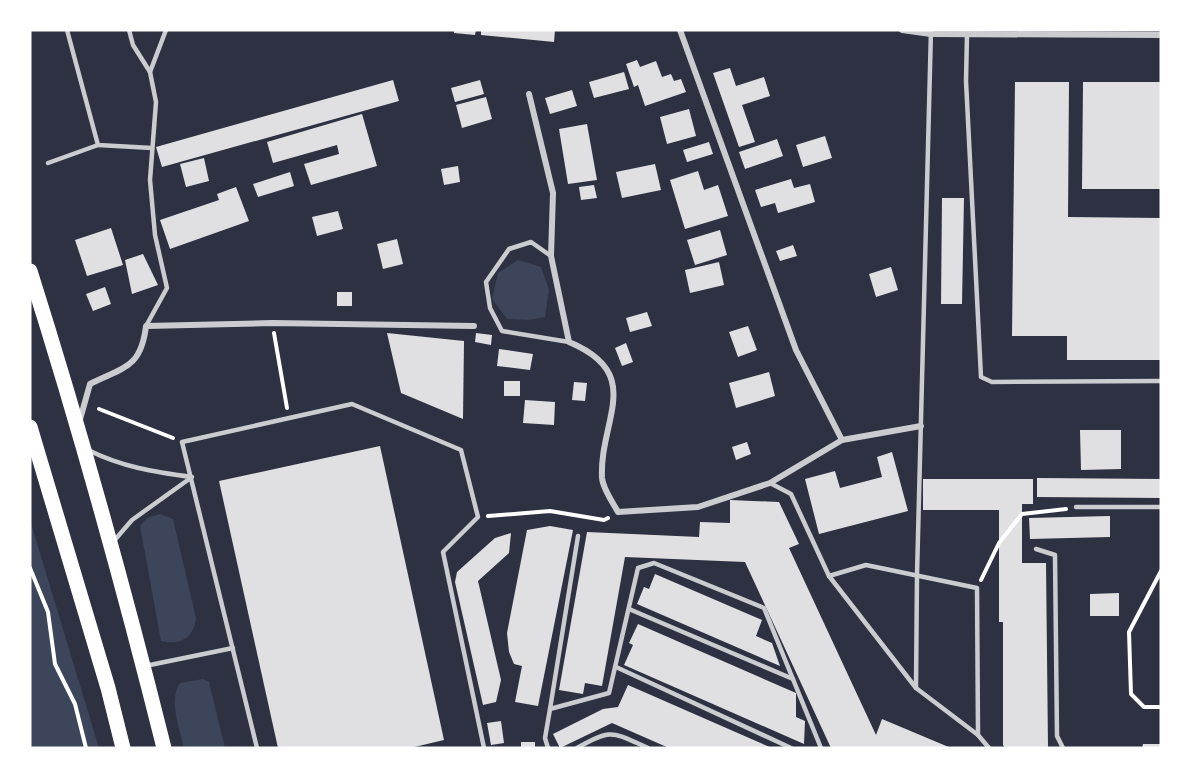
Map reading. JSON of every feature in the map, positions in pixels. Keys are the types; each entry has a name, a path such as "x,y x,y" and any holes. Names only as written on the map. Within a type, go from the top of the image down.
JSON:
{"main road":[{"path":"30,271 85,448 110,546 145,666 164,748"},
{"path":"30,427 108,688 123,748"}],"street":[{"path":"680,30 796,350 842,440"},
{"path":"902,30 967,34 1161,35"},
{"path":"529,94 553,193 551,256 569,342 592,352 607,369 615,387 602,480 618,512 698,507 770,483 842,440 921,426"},
{"path":"78,426 90,384 136,361 144,346 146,326 272,323 474,326"}],"lane":[{"path":"67,30 98,145"},
{"path":"129,30 133,45 150,72 156,102 150,180 155,235 167,288 146,326"},
{"path":"150,72 166,30"},
{"path":"916,688 929,31"},
{"path":"967,34 967,93 981,377 992,382 1161,381"},
{"path":"48,163 98,145 152,148"},
{"path":"551,256 531,242 509,249 486,282 490,308 502,331 569,342"},
{"path":"257,748 182,442 289,416 352,404 461,450 478,517 443,552 484,748"},
{"path":"85,448 115,463 149,472 192,477"},
{"path":"110,546 132,520 192,477"},
{"path":"770,483 791,494 829,576 916,688 978,735 989,748"},
{"path":"1076,507 1161,507"},
{"path":"548,748 545,738 578,536"},
{"path":"1036,549 1055,555 1056,736 1063,748"},
{"path":"550,709 609,693 638,567 654,564 764,608 821,748"},
{"path":"829,576 866,565 977,588 978,735"},
{"path":"629,609 793,679"},
{"path":"145,666 233,648"},
{"path":"616,667 790,748"},
{"path":"577,748 600,735 614,733 648,748"}],"path":[{"path":"272,323 289,416"},
{"path":"99,409 182,442"},
{"path":"977,588 999,543 1022,514 1076,507"},
{"path":"478,517 550,511 604,520"},
{"path":"30,568 48,612 55,664 75,704 86,748"},
{"path":"1161,571 1129,632 1131,694 1144,707 1161,707"}],"shaded area":[{"path":"518,260 541,267 549,290 545,317 529,320 507,319 492,299 498,273"},
{"path":"160,514 173,519 196,618 189,635 175,642 161,641 140,526 147,518"},
{"path":"30,520 99,748 30,748"},
{"path":"203,679 209,682 225,748 184,748 176,715 177,690 180,683"}],"building":[{"path":"454,30 476,30 475,35 454,33"},
{"path":"481,30 555,30 554,42 481,35"},
{"path":"637,60 640,67 656,61 662,77 671,74 674,81 681,79 686,92 645,106 638,85 634,87 626,64"},
{"path":"730,68 736,86 764,77 770,96 742,105 755,142 739,147 713,73"},
{"path":"624,72 629,89 594,98 589,82"},
{"path":"393,80 399,101 162,167 156,147"},
{"path":"480,80 484,94 455,102 451,88"},
{"path":"1015,82 1069,82 1068,217 1161,218 1161,360 1067,360 1067,336 1012,336"},
{"path":"1083,82 1161,82 1161,189 1082,189"},
{"path":"572,90 577,106 550,114 545,98"},
{"path":"486,97 492,119 462,128 456,105"},
{"path":"689,109 696,136 667,144 660,117"},
{"path":"362,114 377,166 311,185 304,164 339,154 337,145 273,163 267,142"},
{"path":"587,124 597,180 568,184 559,129"},
{"path":"825,136 832,158 803,167 796,145"},
{"path":"777,139 783,156 745,169 739,152"},
{"path":"709,142 713,154 687,162 683,150"},
{"path":"204,158 209,181 186,187 180,164"},
{"path":"655,164 661,190 622,198 616,172"},
{"path":"458,166 460,182 444,185 441,169"},
{"path":"698,171 704,190 718,185 728,216 685,229 670,180"},
{"path":"290,172 294,186 258,197 253,184"},
{"path":"791,179 794,188 810,184 815,202 778,213 775,203 761,207 755,190"},
{"path":"594,185 597,198 581,200 579,187"},
{"path":"236,187 249,221 170,249 160,220 219,200 217,194"},
{"path":"942,198 964,198 962,304 941,304"},
{"path":"338,211 343,229 317,236 312,217"},
{"path":"111,228 123,265 87,276 75,240"},
{"path":"720,230 727,255 695,265 687,240"},
{"path":"397,239 403,264 383,269 377,244"},
{"path":"793,245 797,256 780,261 776,251"},
{"path":"143,254 158,285 132,294 125,260"},
{"path":"719,262 724,285 690,293 685,270"},
{"path":"891,267 898,290 876,297 869,274"},
{"path":"105,287 111,304 93,311 86,294"},
{"path":"337,292 352,292 352,306 337,306"},
{"path":"647,312 652,326 630,332 626,318"},
{"path":"748,326 757,350 738,357 729,332"},
{"path":"387,333 464,341 463,419 401,393"},
{"path":"476,333 492,335 491,345 475,342"},
{"path":"626,343 633,362 622,366 615,348"},
{"path":"499,349 533,354 530,370 497,366"},
{"path":"769,372 775,396 736,408 729,383"},
{"path":"504,381 520,381 520,396 504,396"},
{"path":"574,382 587,383 585,401 572,400"},
{"path":"525,400 555,402 554,425 523,423"},
{"path":"1080,430 1121,430 1121,469 1081,470"},
{"path":"747,442 751,454 736,460 732,447"},
{"path":"380,446 444,740 410,748 278,748 219,481"},
{"path":"892,452 908,511 819,534 805,479 835,471 840,488 882,477 877,457"},
{"path":"1037,478 1161,479 1161,498 1037,497"},
{"path":"923,479 1033,479 1033,504 1022,504 1022,563 1046,563 1048,748 1005,748 1003,745 1003,622 999,622 999,510 923,510"},
{"path":"730,500 779,502 799,544 789,548 876,735 882,719 951,748 831,748 745,562 625,557 602,686 585,683 583,694 559,690 587,532 699,537 700,522 730,523"},
{"path":"1110,516 1110,537 1030,539 1029,518"},
{"path":"550,526 573,530 538,706 515,702 522,666 514,664 509,652 507,633 527,530"},
{"path":"511,533 509,553 478,581 501,680 496,702 483,705 455,582 457,572 495,538"},
{"path":"655,574 762,620 756,636 772,643 780,666 637,604 644,587 649,589"},
{"path":"1119,593 1119,616 1090,616 1090,594"},
{"path":"638,624 796,693 796,717 805,721 804,744 624,665 633,645 629,643"},
{"path":"628,685 772,748 669,748 612,723 560,748 553,734 603,709 618,707"},
{"path":"501,721 504,743 491,745 487,723"},
{"path":"521,742 535,742 535,748 521,748"},
{"path":"1143,744 1161,744 1161,748 1142,748"}]}
